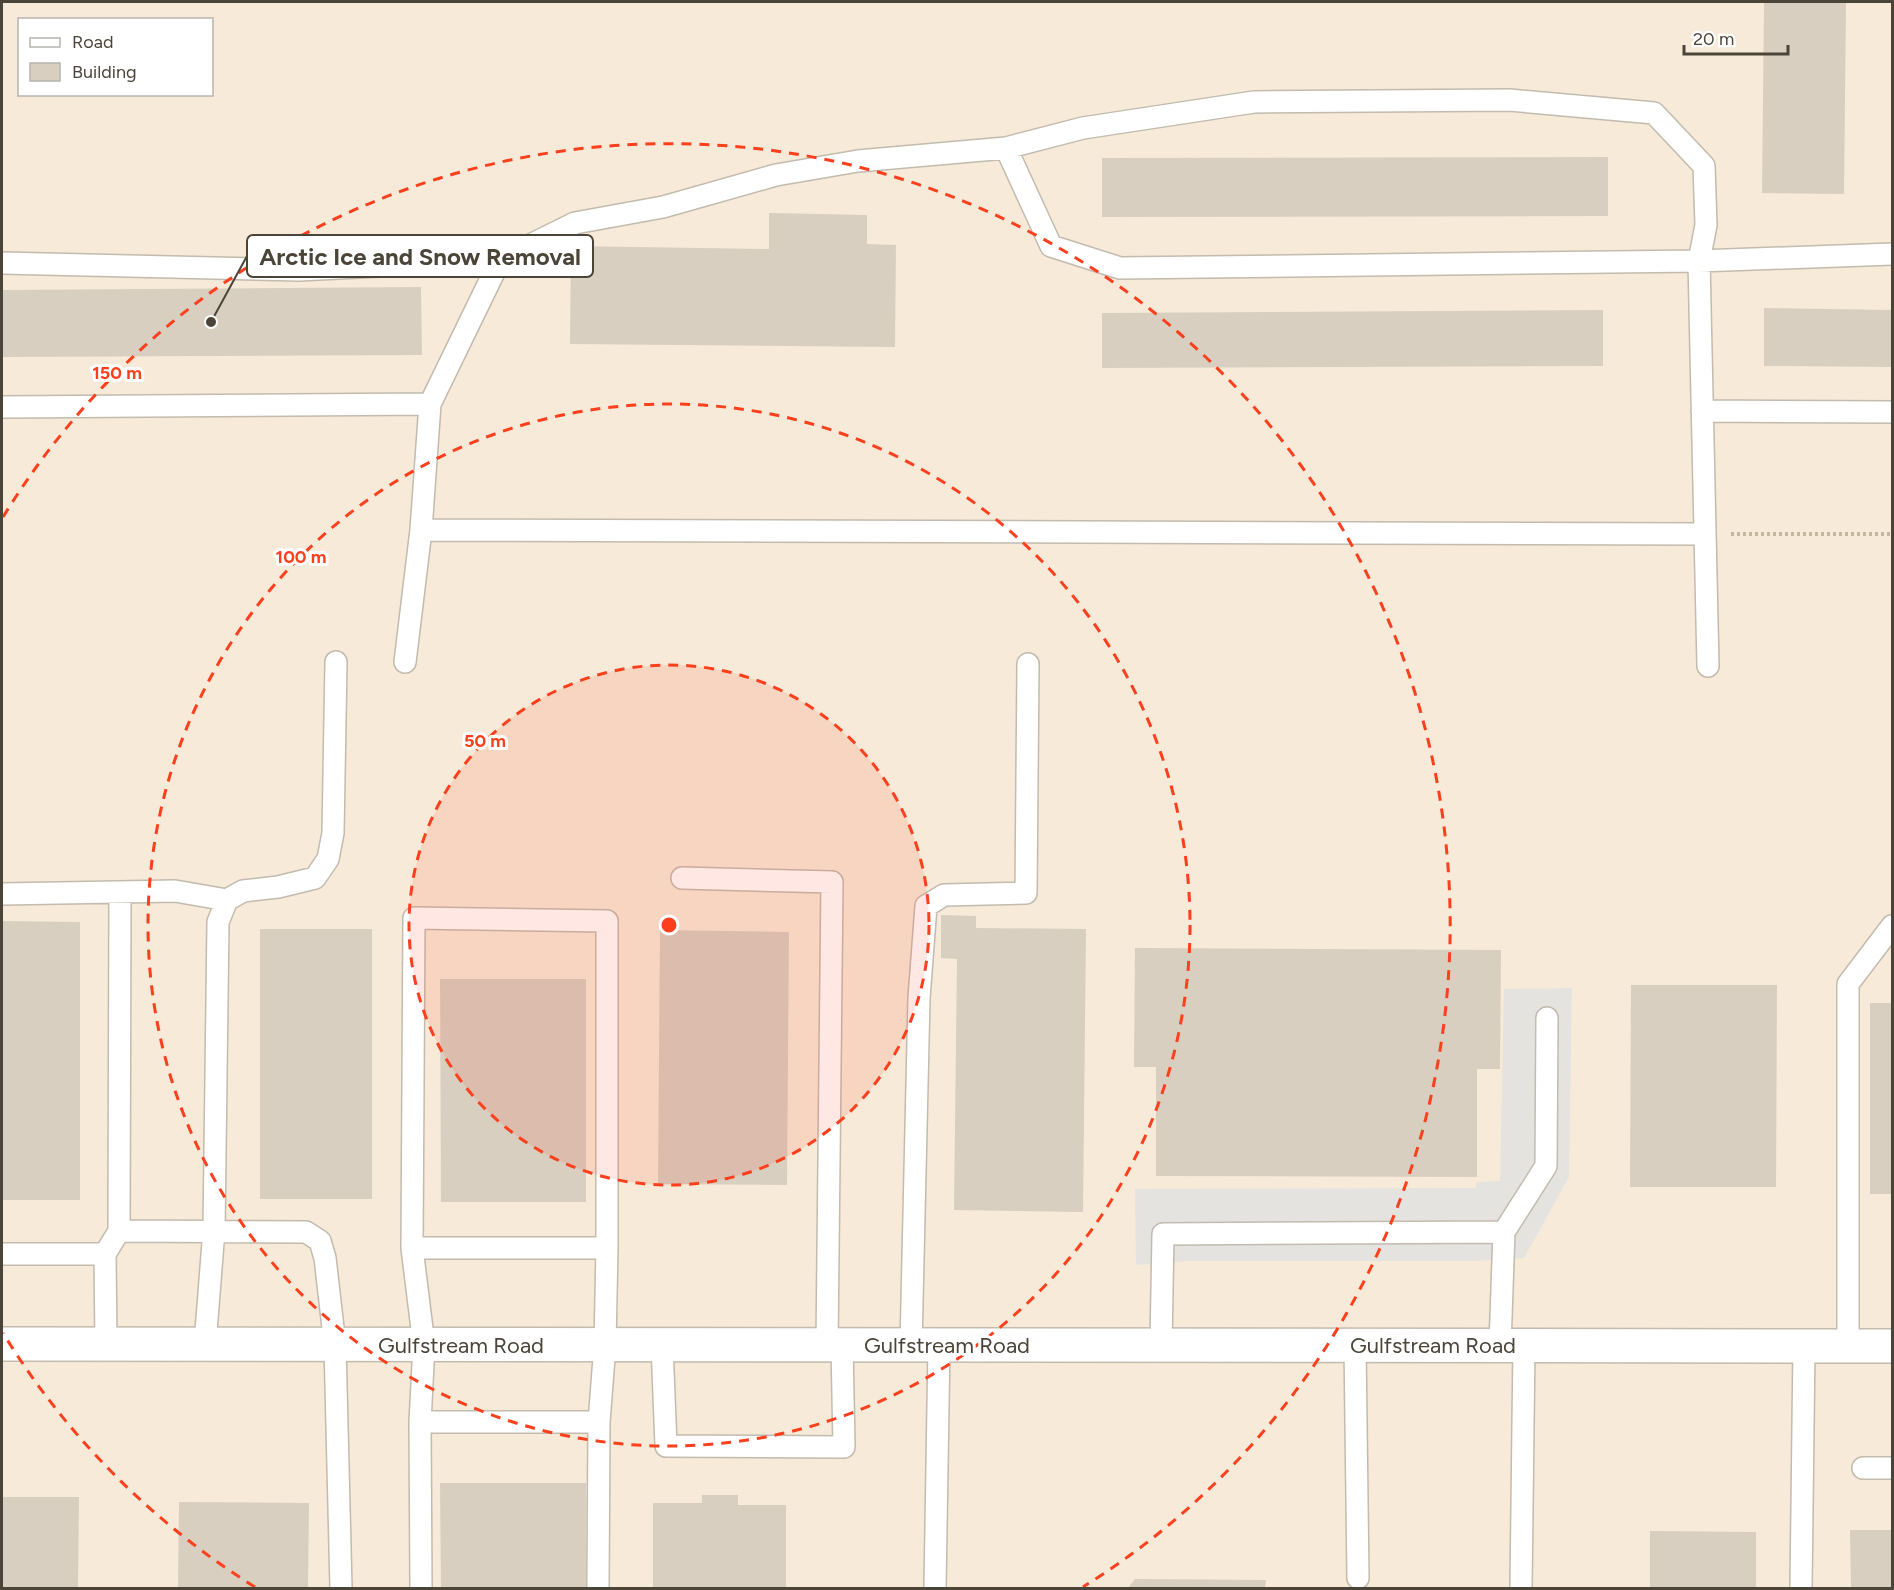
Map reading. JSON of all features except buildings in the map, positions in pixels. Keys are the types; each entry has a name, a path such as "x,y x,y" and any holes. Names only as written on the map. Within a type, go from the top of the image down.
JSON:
{"street":[{"name":"Gulfstream Road","path":"2,1344 1893,1346"}],"lane":[{"path":"2,263 299,270 500,260 576,223 663,207 776,175 858,161 1006,148 1083,128 1254,102 1509,100 1654,113 1704,165 1706,225 1699,261 1708,666"},
{"path":"1006,148 1051,246 1120,268 1699,261 1893,254"},
{"path":"405,662 421,530 430,404 500,260"},
{"path":"2,407 430,404"},
{"path":"1702,411 1893,412"},
{"path":"421,530 1705,534"},
{"path":"205,1344 214,1230 218,922 227,900 243,891 278,887 315,878 328,859 333,833 336,662"},
{"path":"935,1588 925,1345 920,998 926,906 944,895 1026,893 1028,664"},
{"path":"662,1345 666,1446 844,1447 834,1345 832,882 682,878"},
{"path":"2,894 175,891 227,900"},
{"path":"106,1344 105,1254 119,1231 120,892"},
{"path":"421,1588 420,1422 424,1345 412,1248 414,918 607,921 607,1248 605,1345 599,1422 598,1588"},
{"path":"1848,1346 1848,984 1893,926"},
{"path":"1521,1588 1512,1345 1504,1232 1546,1166 1547,1018"},
{"path":"119,1231 306,1232 320,1241 325,1258 335,1345 340,1588"},
{"path":"1161,1345 1163,1234 1504,1232"},
{"path":"412,1248 607,1248"},
{"path":"2,1254 105,1254"},
{"path":"1355,1345 1358,1578"},
{"path":"1801,1588 1804,1346"},
{"path":"420,1422 599,1422"},
{"path":"1863,1468 1893,1468"}],"path":[{"path":"1705,534 1893,534"}],"shaded area":[{"path":"2,2 1892,2 1892,1588 2,1588"},
{"path":"1572,988 1569,1177 1524,1258 1473,1261 1188,1261 1136,1265 1135,1189 1476,1188 1476,1182 1500,1181 1504,989"}],"place":[{"name":"Arctic Ice and Snow Removal","path":"211,322"}]}
